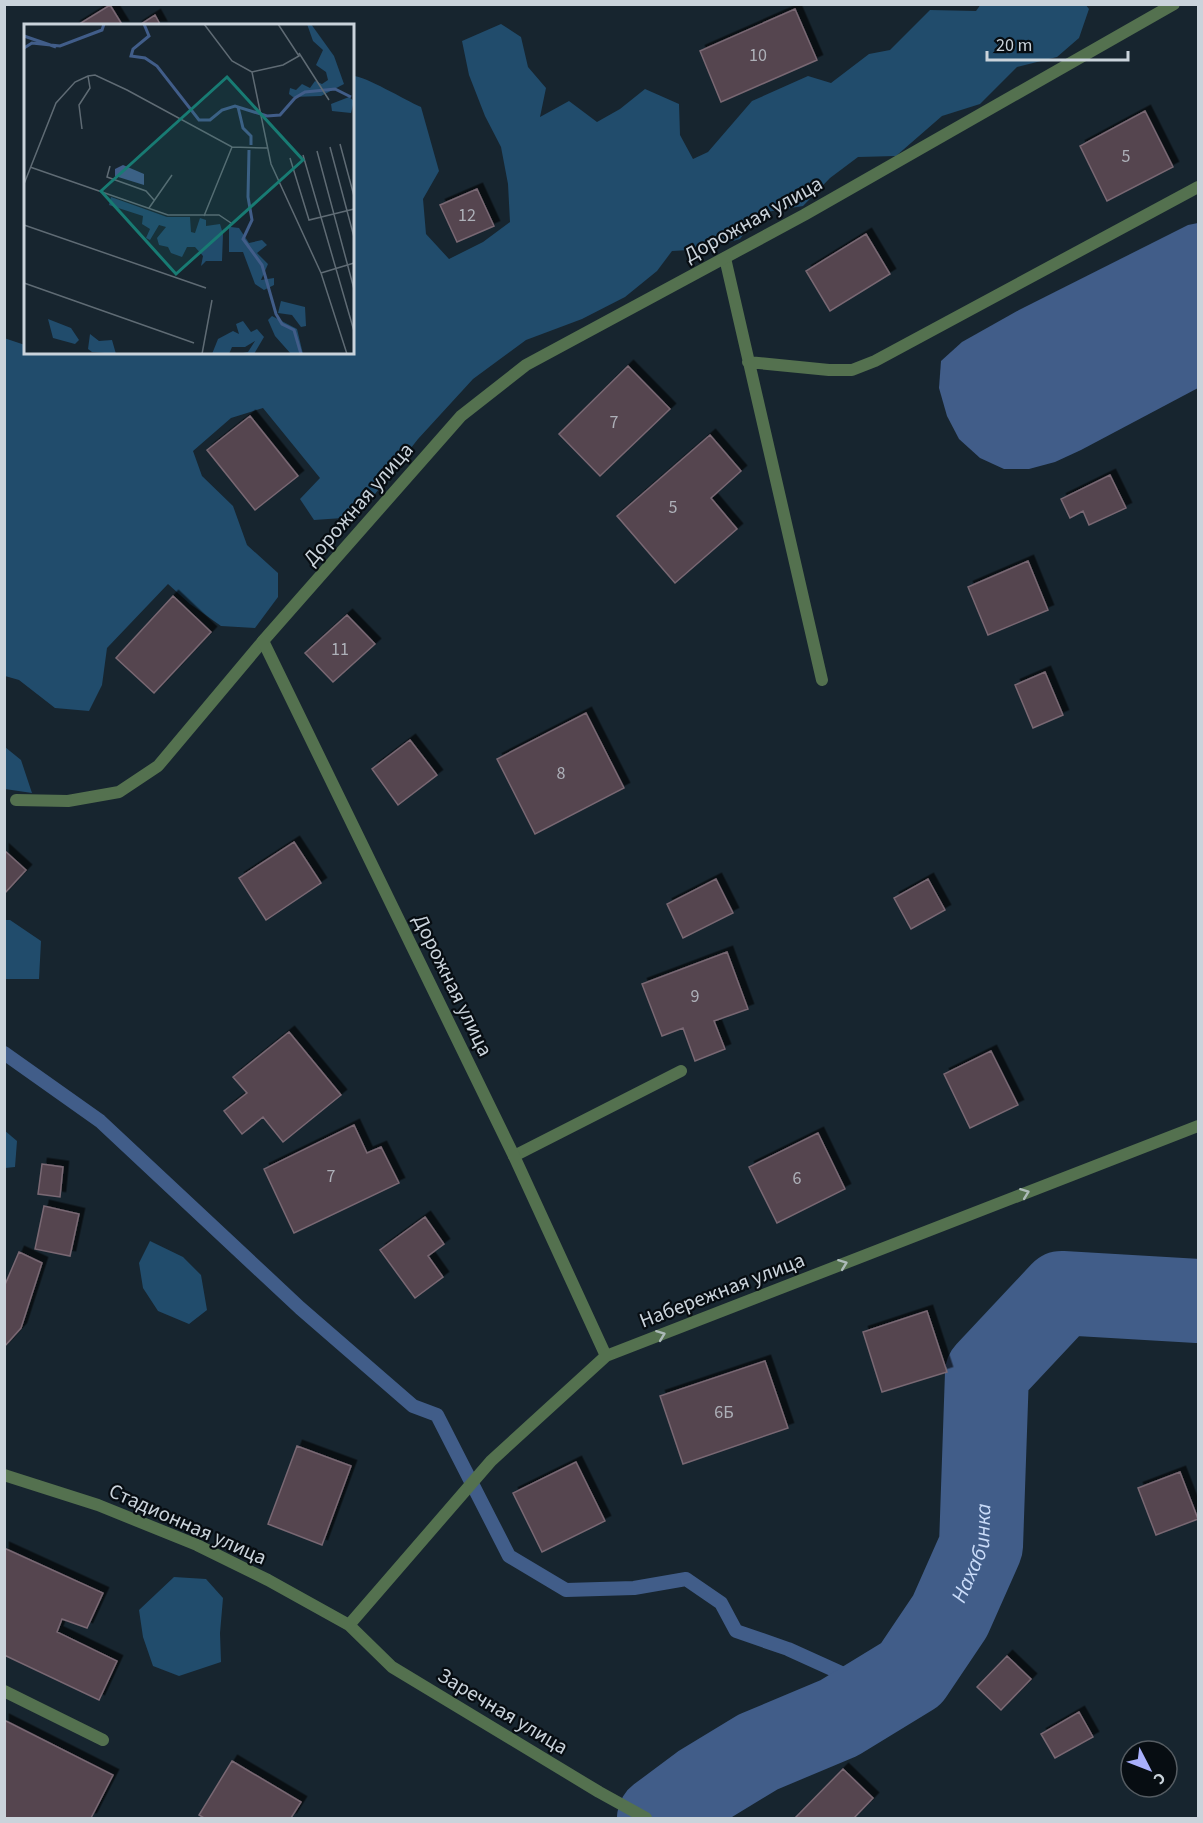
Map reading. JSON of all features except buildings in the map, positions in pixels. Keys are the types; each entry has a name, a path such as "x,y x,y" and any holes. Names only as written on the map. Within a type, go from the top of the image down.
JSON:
{"street":[{"name":"Дорожная улица","path":"606,1356 514,1156 263,641 461,416 526,365 724,258 1174,4"},
{"path":"748,362 852,370 875,361 1198,187"},
{"path":"724,258 822,680"},
{"path":"16,800 68,801 119,792 158,766 263,641"},
{"path":"514,1156 681,1071"},
{"name":"Набережная улица","path":"349,1625 491,1461 606,1356 1198,1126"},
{"name":"Стадионная улица","path":"4,1475 98,1505 197,1545 349,1625"},
{"name":"Заречная улица","path":"349,1625 392,1667 646,1818"},
{"path":"4,1691 104,1740"}],"shaded area":[{"path":"981,4 1085,4 1089,9 1079,38 1057,57 1017,67 980,104 942,116 896,156 858,157 830,178 803,206 760,213 740,239 706,249 672,251 657,271 625,297 582,319 526,340 473,379 418,439 357,517 314,520 300,499 320,478 263,408 231,418 193,451 202,476 233,506 247,545 278,573 278,597 255,628 221,626 190,604 168,584 107,648 102,685 89,711 55,708 19,680 5,676 4,338 24,345 24,354 354,354 354,76 376,84 421,107 439,171 423,199 426,234 449,259 483,242 510,222 508,184 501,147 485,116 469,75 462,41 501,24 521,37 528,67 546,88 540,117 569,101 597,122 620,109 645,89 679,104 680,135 693,159 708,152 752,101 808,76 831,83 869,54 890,50 930,10 976,11"},
{"path":"1198,223 1198,388 1081,450 1055,462 1029,469 1004,469 980,458 959,439 947,416 939,388 941,361 962,342 1019,310 1188,225"},
{"path":"5,747 21,760 32,793 5,789"},
{"path":"5,920 10,920 41,941 39,979 5,979"},
{"path":"4,1130 17,1141 15,1167 5,1168"},
{"path":"150,1241 183,1257 201,1275 207,1310 189,1324 158,1311 143,1288 139,1263"},
{"path":"174,1577 206,1579 223,1598 220,1633 221,1662 179,1676 153,1666 143,1637 139,1610"}],"waterway":[{"path":"4,1053 100,1121 300,1308 413,1406 437,1415 509,1556 566,1590 634,1588 686,1579 721,1603 736,1631 788,1649 883,1692"},
{"name":"Нахабинка","path":"659,1818 702,1786 758,1752 839,1718 911,1674 950,1616 981,1546 987,1373 1062,1293 1198,1301"}]}
